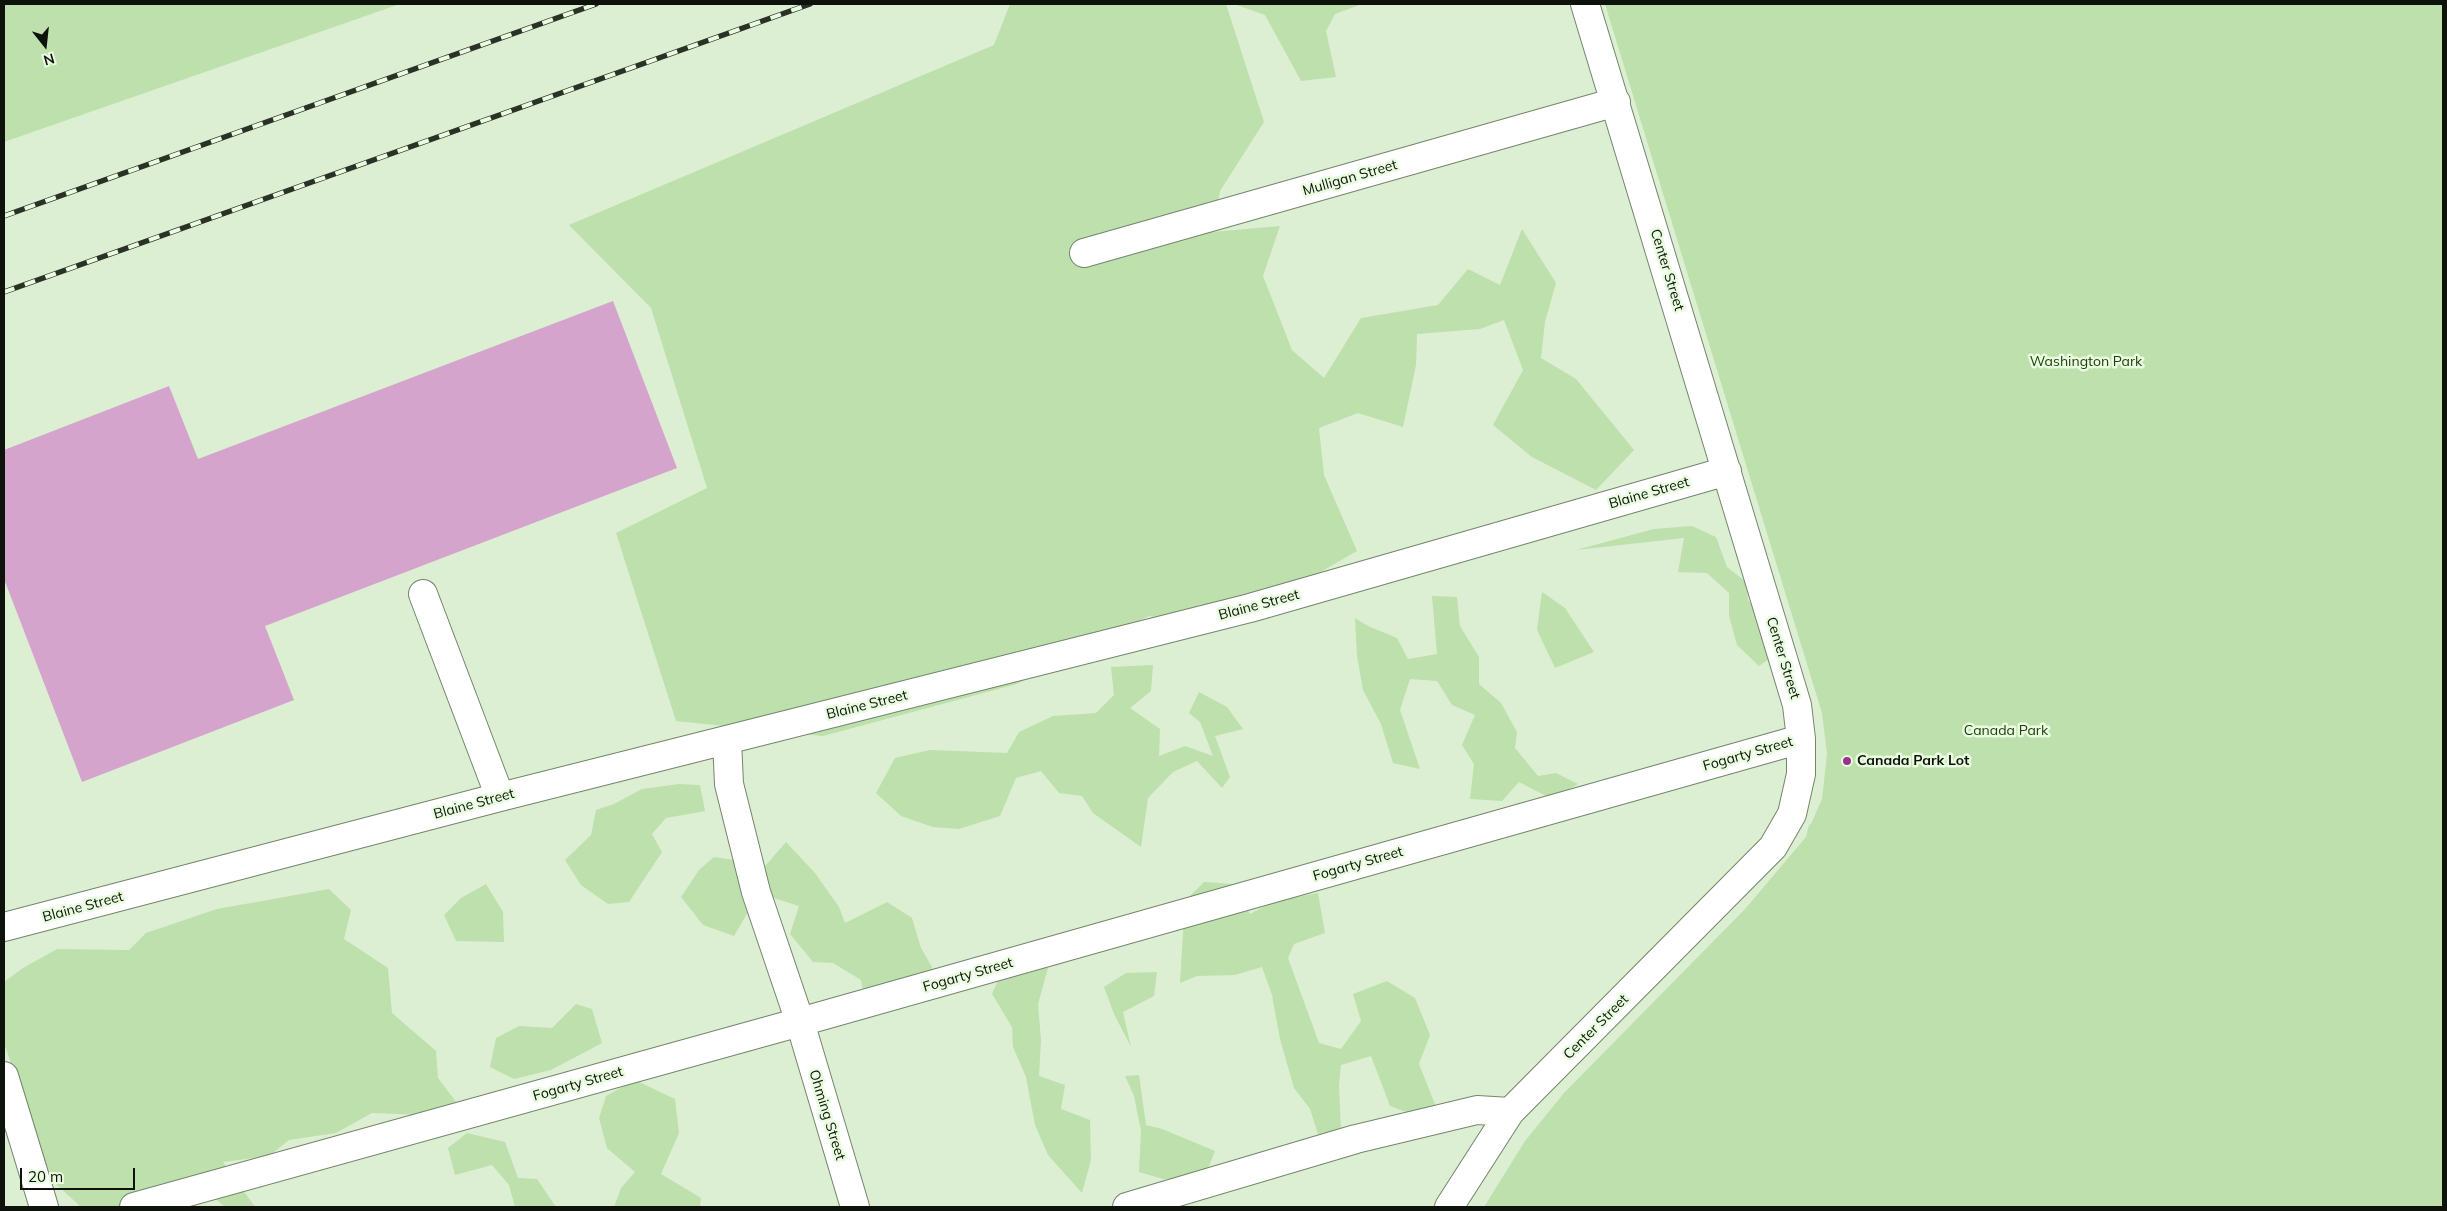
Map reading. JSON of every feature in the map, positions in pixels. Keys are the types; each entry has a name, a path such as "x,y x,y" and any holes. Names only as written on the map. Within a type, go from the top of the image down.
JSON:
{"street":[{"name":"Center Street","path":"1449,1207 1510,1112 1773,847 1792,814 1801,774 1802,739 1797,704 1585,4"},
{"name":"Mulligan Street","path":"1084,253 1616,102"},
{"name":"Blaine Street","path":"4,927 500,797 1250,608 1727,470"},
{"path":"424,594 500,797"},
{"name":"Fogarty Street","path":"134,1207 800,1022 1802,739"},
{"name":"Ohming Street","path":"727,740 730,784 756,892 800,1022 855,1207"},
{"path":"4,1076 44,1207"},
{"path":"1127,1207 1356,1139 1477,1110 1510,1112"}],"green space":[{"path":"4,4 400,4 4,142"},
{"path":"1010,4 1226,4 1264,122 1220,191 1212,232 1280,226 1263,276 1292,350 1324,378 1361,318 1438,305 1468,269 1500,285 1522,229 1556,283 1545,322 1541,358 1576,379 1634,450 1596,490 1532,457 1493,425 1523,370 1504,320 1480,329 1417,334 1416,365 1403,427 1358,413 1319,428 1324,475 1357,551 1225,627 1149,616 1017,684 823,736 676,721 616,533 707,488 651,308 569,225 994,45"},
{"path":"1234,4 1362,4 1335,14 1326,31 1336,77 1301,81 1265,15"},
{"name":"Washington Park","path":"1605,4 2443,4 2443,1207 1484,1207 1525,1141 1564,1093 1745,909 1806,837 1809,825 1822,799 1827,754 1822,713"},
{"path":"1692,526 1716,537 1727,567 1746,582 1748,600 1760,617 1773,656 1759,666 1737,645 1729,616 1729,593 1707,573 1678,572 1684,538 1576,550 1654,529"},
{"path":"1542,592 1565,608 1594,652 1555,668 1537,630"},
{"path":"1432,596 1457,597 1460,626 1479,657 1479,684 1501,703 1517,732 1515,748 1538,776 1556,773 1578,784 1552,799 1519,782 1502,801 1470,799 1474,764 1462,745 1475,715 1452,705 1437,681 1410,679 1400,710 1420,769 1393,763 1381,724 1363,690 1357,656 1355,618 1368,626 1397,638 1408,659 1437,654"},
{"path":"1153,665 1151,691 1130,708 1160,729 1159,756 1185,746 1213,756 1200,722 1189,713 1199,692 1227,707 1243,729 1215,736 1230,777 1222,788 1197,761 1173,772 1148,798 1141,847 1093,813 1082,796 1059,793 1041,771 1016,778 1000,816 959,829 933,827 901,816 876,793 895,758 930,750 1007,753 1019,732 1053,716 1096,713 1114,695 1111,667"},
{"path":"679,784 700,785 705,811 666,818 652,834 662,852 629,902 608,904 581,885 565,860 591,835 596,810 614,804 642,789"},
{"path":"786,842 815,873 839,907 845,923 887,902 912,918 921,948 932,967 913,1003 863,992 861,980 833,963 813,962 790,934 799,906 774,898 748,912 734,936 703,925 681,897 699,870 714,857 766,865"},
{"path":"1204,882 1234,884 1250,914 1275,901 1318,893 1325,933 1294,944 1288,958 1319,1043 1341,1049 1361,1021 1353,994 1387,981 1415,998 1430,1035 1419,1064 1440,1117 1409,1113 1390,1106 1371,1056 1341,1065 1339,1085 1341,1131 1318,1134 1310,1109 1294,1088 1280,1039 1272,995 1262,967 1235,975 1197,976 1180,983 1185,901"},
{"path":"486,884 503,912 504,942 456,941 444,915 461,898"},
{"path":"329,889 351,910 344,939 388,968 392,1013 436,1051 438,1078 456,1102 424,1115 372,1113 336,1133 289,1140 269,1156 223,1162 255,1207 225,1207 193,1180 160,1184 153,1207 81,1207 57,1185 30,1135 4,1043 4,982 23,968 57,949 129,950 146,933 217,909"},
{"path":"1010,953 1048,968 1038,1004 1041,1040 1039,1076 1065,1085 1061,1109 1090,1120 1091,1160 1082,1193 1048,1155 1035,1125 1026,1077 1013,1047 1012,1027 992,994"},
{"path":"1157,972 1154,996 1123,1012 1131,1047 1114,1014 1104,987 1126,973"},
{"path":"576,1004 592,1009 602,1043 551,1070 514,1079 490,1067 496,1038 519,1026 552,1028"},
{"path":"1139,1075 1146,1125 1162,1129 1215,1151 1204,1179 1163,1179 1139,1172 1141,1131 1134,1096 1125,1076"},
{"path":"635,1080 675,1099 679,1133 661,1174 701,1198 700,1207 614,1207 621,1188 635,1172 607,1148 599,1118 606,1096"},
{"path":"467,1133 505,1142 518,1178 537,1179 556,1207 515,1207 509,1185 492,1165 455,1175 448,1148"}],"building":[{"path":"613,301 677,468 265,626 294,700 82,782 4,579 4,450 169,386 198,459"}],"railway":[{"path":"4,216 596,4"},
{"path":"4,292 810,4"}],"place":[{"name":"Canada Park Lot","path":"1847,761"}],"park label":[{"name":"Canada Park","path":"2006,731"}]}
